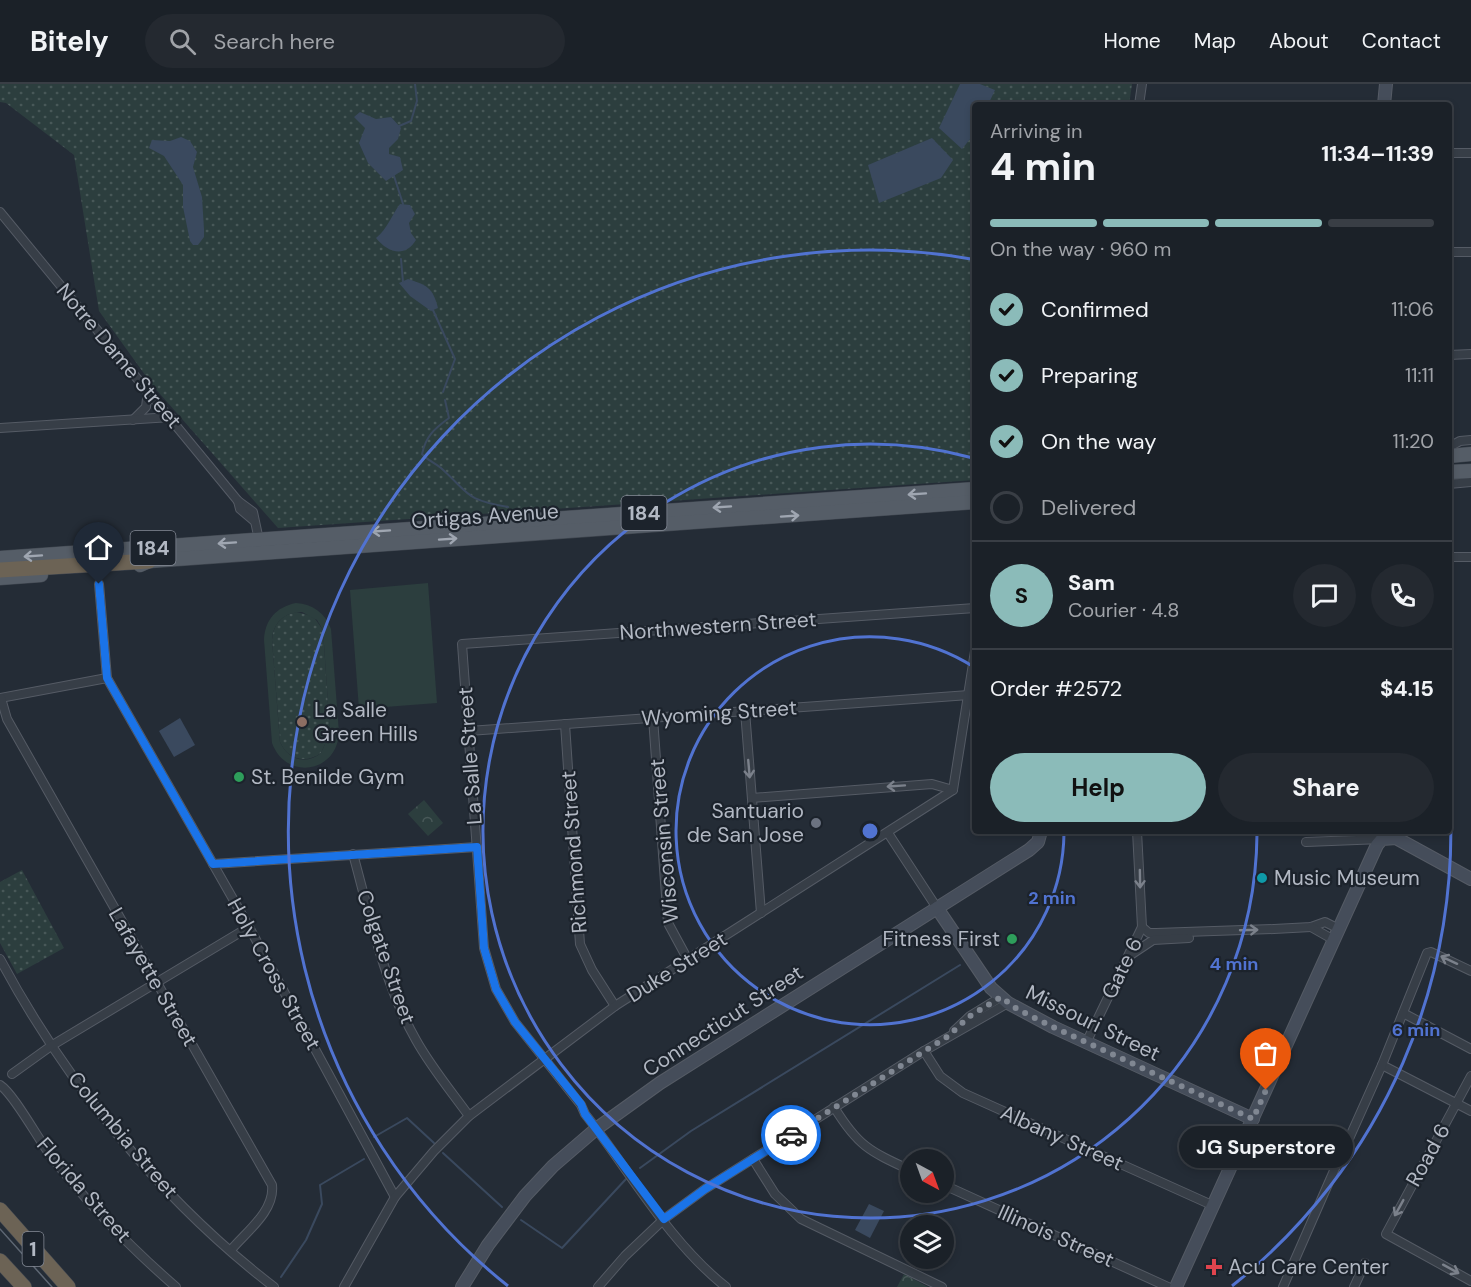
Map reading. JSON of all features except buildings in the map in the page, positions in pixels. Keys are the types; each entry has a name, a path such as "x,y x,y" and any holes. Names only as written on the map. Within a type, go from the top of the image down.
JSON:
{"highway":[{"path":"0,570 149,561"},
{"name":"1","path":"0,1210 68,1287"},
{"name":"1","path":"0,1261 24,1287"}],"main road":[{"path":"1452,456 1471,454"},
{"path":"1452,472 1471,471"},
{"name":"Ortigas Avenue","path":"0,558 972,489"},
{"name":"Ortigas Avenue","path":"0,578 134,568 149,561 972,502"}],"street":[{"path":"1139,102 1142,84"},
{"path":"1384,102 1386,84"},
{"path":"1390,102 1391,84"},
{"path":"1452,153 1471,153"},
{"name":"Notre Dame Street","path":"0,212 238,501 253,512 259,540"},
{"path":"1452,252 1471,252"},
{"path":"1452,355 1471,354"},
{"path":"133,420 146,407 148,390"},
{"path":"0,428 171,417"},
{"path":"1452,445 1460,441 1471,440"},
{"path":"1452,484 1471,482"},
{"path":"1452,557 1471,557"},
{"name":"Holy Cross Street","path":"99,584 107,678 249,927 395,1197"},
{"name":"Northwestern Street","path":"462,644 972,608"},
{"name":"La Salle Street","path":"462,644 484,948 496,989 515,1022 571,1095 581,1104 585,1114 664,1219 693,1256 726,1287"},
{"path":"752,798 932,784 953,790 972,673"},
{"path":"0,698 107,678"},
{"name":"Wyoming Street","path":"469,731 969,695"},
{"name":"Lafayette Street","path":"0,698 7,719 272,1185 273,1194 270,1205 231,1250"},
{"path":"745,711 761,913"},
{"name":"Wisconsin Street","path":"653,718 668,923 688,960"},
{"name":"Richmond Street","path":"565,724 580,944 592,970 615,1006"},
{"name":"Duke Street","path":"344,1287 395,1197 434,1151 469,1116 615,1006 953,790"},
{"name":"Missouri Street","path":"888,833 991,988 1004,1000 1086,1043 1253,1119"},
{"name":"Connecticut Street","path":"462,1287 488,1245 525,1196 553,1166 596,1129 660,1083 1029,850 1038,842 1040,834"},
{"path":"1137,834 1142,927 1149,933 1311,927 1325,922 1336,934"},
{"path":"1176,1287 1379,844 1389,837 1403,841 1471,879"},
{"path":"1306,842 1357,840 1379,844"},
{"path":"213,864 477,847"},
{"name":"Colgate Street","path":"352,854 378,943 400,1006 416,1040 469,1116"},
{"path":"12,1074 51,1046 249,927"},
{"name":"Gate 6","path":"1086,1043 1142,927"},
{"path":"1126,958 1153,940 1189,938"},
{"path":"1283,1287 1382,1065 1427,953 1431,952 1471,971"},
{"name":"Columbia Street","path":"0,959 51,1046 139,1158 186,1210 274,1287"},
{"path":"598,1287 664,1219 753,1159 1004,1000"},
{"path":"1403,1013 1471,1049"},
{"name":"Albany Street","path":"924,1051 947,1084 963,1093 1214,1206"},
{"path":"1382,1065 1458,1102 1471,1111"},
{"name":"Road 6","path":"1471,1076 1386,1234 1471,1281"},
{"name":"Florida Street","path":"1,1085 66,1174 145,1260 176,1287"},
{"path":"834,1107 856,1140 879,1156 900,1165"},
{"path":"753,1159 775,1194 801,1219 942,1287"},
{"name":"Illinois Street","path":"954,1190 1168,1287"},
{"path":"1354,1287 1365,1263"}],"green space":[{"path":"0,84 1132,84 1129,102 972,102 972,480 278,528 153,386 99,311 74,155 6,103 0,102"},
{"path":"428,583 437,703 359,709 350,590"},
{"path":"296,603 313,607 325,618 331,629 339,733 330,757 321,764 310,767 299,767 288,763 279,755 272,743 264,640 269,621 277,611","holes":["302,612 317,620 323,630 330,733 321,753 304,760 293,757 280,742 272,640 277,624 285,616"]},
{"path":"296,612 313,616 323,630 330,733 321,753 304,759 288,753 280,742 272,640 279,622"},
{"path":"424,800 443,823 428,836 408,814"},
{"path":"22,870 64,948 17,974 0,943 0,882"},
{"path":"904,1274 928,1287 897,1287"}],"water":[{"path":"960,84 980,84 995,90 989,102 972,102 972,137 962,149 939,128"},
{"path":"360,112 376,119 391,117 401,128 398,139 389,148 389,154 400,157 403,170 386,181 368,163 359,143 365,128 354,117"},
{"path":"181,137 190,141 197,152 193,167 202,197 204,229 204,237 198,245 193,245 190,241 183,207 183,185 164,156 149,148 152,140 170,141"},
{"path":"932,138 953,160 941,178 879,203 868,165"},
{"path":"400,204 410,205 415,214 409,223 411,233 416,240 407,249 396,251 386,247 376,238"},
{"path":"408,279 428,288 438,308 431,311 410,296 399,283"},
{"path":"180,718 195,745 174,757 159,731"},
{"path":"869,1204 884,1211 870,1238 855,1230"}],"waterway":[{"path":"399,126 411,121 417,101 415,84"},
{"path":"394,176 403,204"},
{"path":"401,259 403,282"},
{"path":"433,310 455,359 443,392"},
{"path":"445,400 449,418 431,433 422,454 441,468 469,495 508,507"},
{"path":"640,1168 691,1131 960,965"},
{"path":"374,1137 407,1118 434,1143"},
{"path":"443,1153 502,1207"},
{"path":"281,1277 306,1240 322,1204 320,1185 364,1159"},
{"path":"521,1220 562,1248 626,1179"}],"tram line":[{"path":"0,1229 52,1287"}],"way so far":[{"path":"791,1135 947,1037 970,1016 1001,997 1017,1009 1053,1027 1253,1119 1266,1090"}],"place":[{"name":"La Salle Green Hills","path":"302,722"},
{"name":"St. Benilde Gym","path":"239,777"},
{"name":"Santuario de San Jose","path":"816,823"},
{"name":"Music Museum","path":"1262,878"},
{"name":"Fitness First","path":"1012,939"},
{"name":"JG Superstore","path":"1266,1090"},
{"name":"Acu Care Center","path":"1214,1267"}],"route":[{"path":"99,584 107,678 213,864 477,847 484,948 496,989 515,1022 571,1095 581,1104 585,1114 664,1219 705,1189 791,1135"}]}
